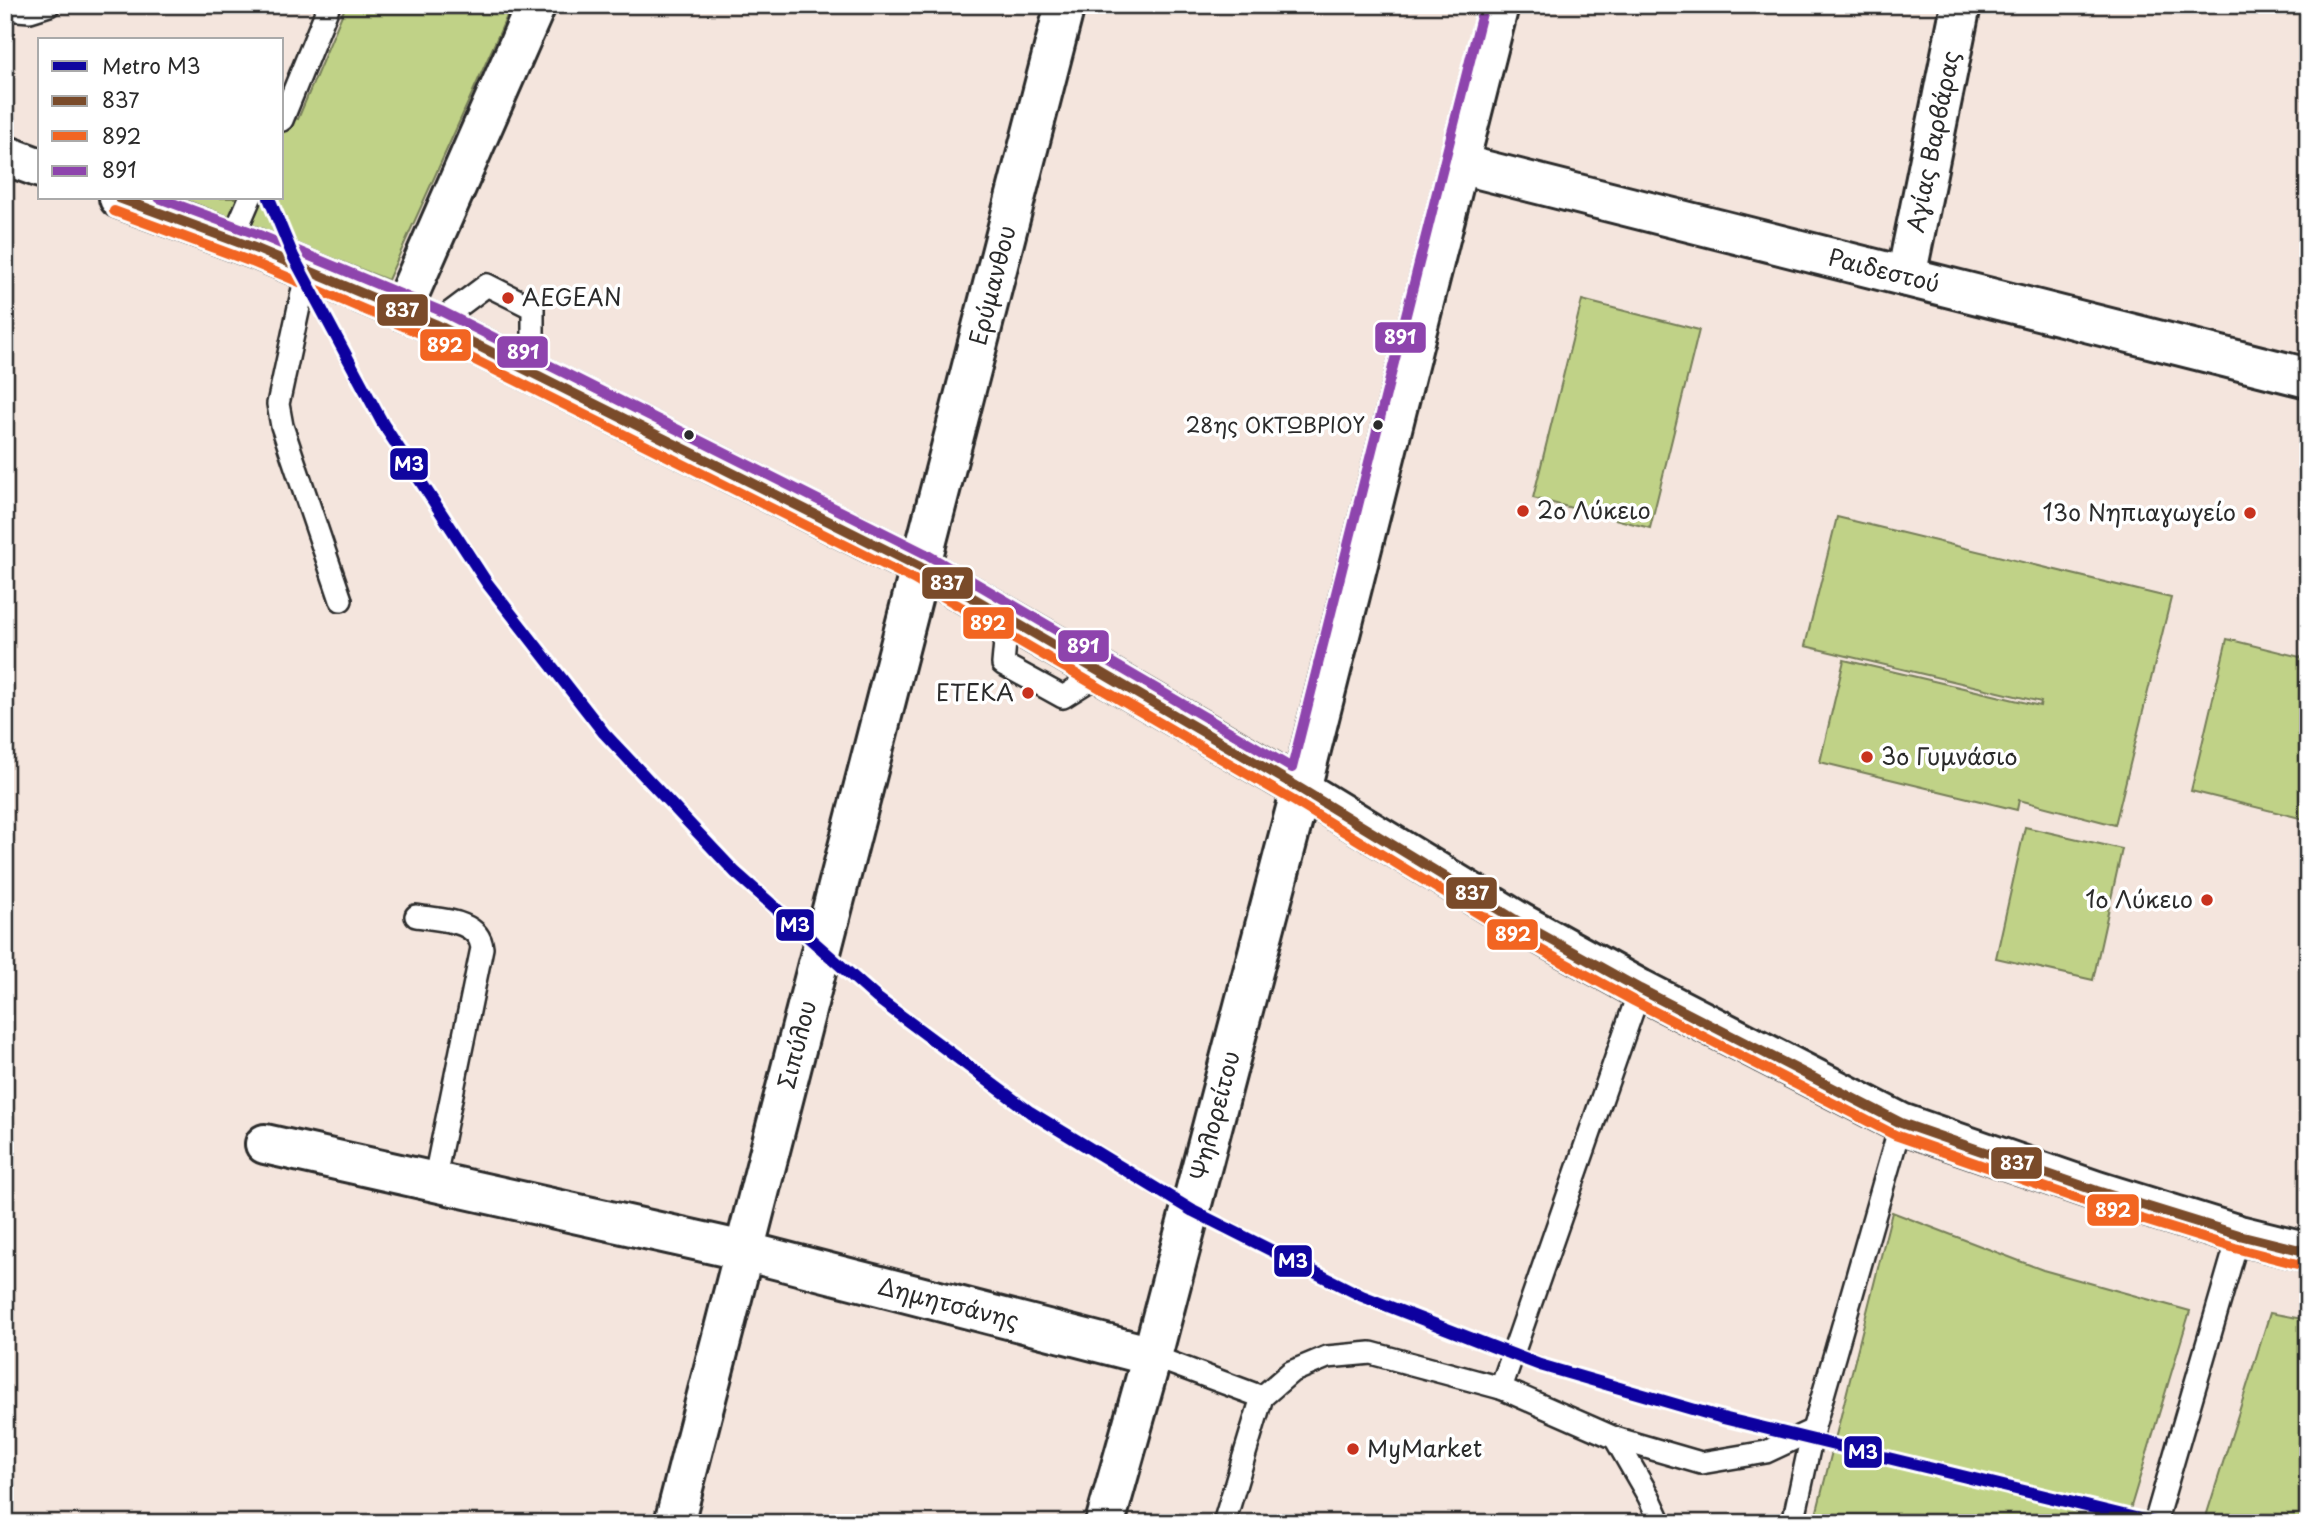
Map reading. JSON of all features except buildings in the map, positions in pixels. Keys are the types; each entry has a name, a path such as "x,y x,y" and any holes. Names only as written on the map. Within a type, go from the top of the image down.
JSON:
{"street":[{"path":"418,317 537,5"},
{"name":"Ερύμανθου","path":"920,567 1065,5"},
{"name":"Ψηλορείτου","path":"1105,1523 1152,1356 1301,789 1499,5"},
{"name":"Αγίας Βαρβάρας","path":"1906,276 1961,5"},
{"path":"5,155 38,168"},
{"name":"Ραιδεστού","path":"1459,164 2308,378"},
{"path":"124,200 232,240 418,317 920,567 1301,789 1519,922 1640,989 1901,1123 2097,1191 2239,1235 2308,1252"},
{"name":"Σιπύλου","path":"674,1523 920,567"},
{"name":"Δημητσάνης","path":"265,1144 744,1251 1152,1356"}],"lane":[{"path":"5,9 30,11 49,5"},
{"path":"284,115 329,5"},
{"path":"232,240 249,200"},
{"path":"307,270 278,404 282,426 341,600"},
{"path":"418,317 487,285 533,308 533,374"},
{"path":"416,916 469,926 477,932 482,948 434,1182"},
{"path":"1501,1388 1640,989"},
{"path":"1793,1523 1813,1430 1901,1123"},
{"path":"2155,1523 2239,1235"},
{"path":"1224,1523 1262,1396 1291,1372 1327,1357 1371,1353 1501,1388 1615,1438 1702,1463 1766,1452 1813,1430"},
{"path":"1152,1356 1262,1396"},
{"path":"1615,1438 1661,1523"}],"green space":[{"path":"346,5 512,5 388,280 186,200 284,200 284,115 298,119"},
{"path":"1582,300 1699,330 1650,528 1533,498"},
{"path":"1837,517 2171,598 2115,825 2019,800 2017,810 1820,762 1844,660 2040,706 2041,702 1805,646"},
{"path":"2227,639 2308,659 2308,820 2191,791"},
{"path":"2025,827 2122,849 2093,980 1996,958"},
{"path":"1892,1212 2043,1270 2190,1311 2126,1523 1814,1523"},
{"path":"2270,1313 2308,1320 2308,1523 2204,1523"}],"metro line":[{"name":"Μ3","path":"270,200 293,256 383,424 487,583 604,733 735,872 877,998 1030,1112 1193,1211 1362,1296 1540,1365 1723,1418 2156,1523"}],"transit line":[{"name":"891","path":"164,200 262,236 441,311 926,554 1292,768 1484,5"},
{"name":"837","path":"124,200 257,249 435,324 920,567 1301,789 1519,922 1640,989 1901,1123 2097,1191 2239,1235 2308,1252"},
{"name":"892","path":"114,211 252,262 429,337 913,579 1294,801 1512,934 1634,1001 1895,1135 2093,1204 2235,1248 2305,1266"}],"place":[{"name":"AEGEAN","path":"508,298"},
{"name":"28ης ΟΚΤΩΒΡΙΟΥ","path":"1378,425"},
{"name":"2ο Λύκειο","path":"1523,511"},
{"name":"13ο Νηπιαγωγείο","path":"2250,513"},
{"name":"ΕΤΕΚΑ","path":"1028,693"},
{"name":"3ο Γυμνάσιο","path":"1867,757"},
{"name":"1ο Λύκειο","path":"2207,900"},
{"name":"MyMarket","path":"1353,1449"}]}
